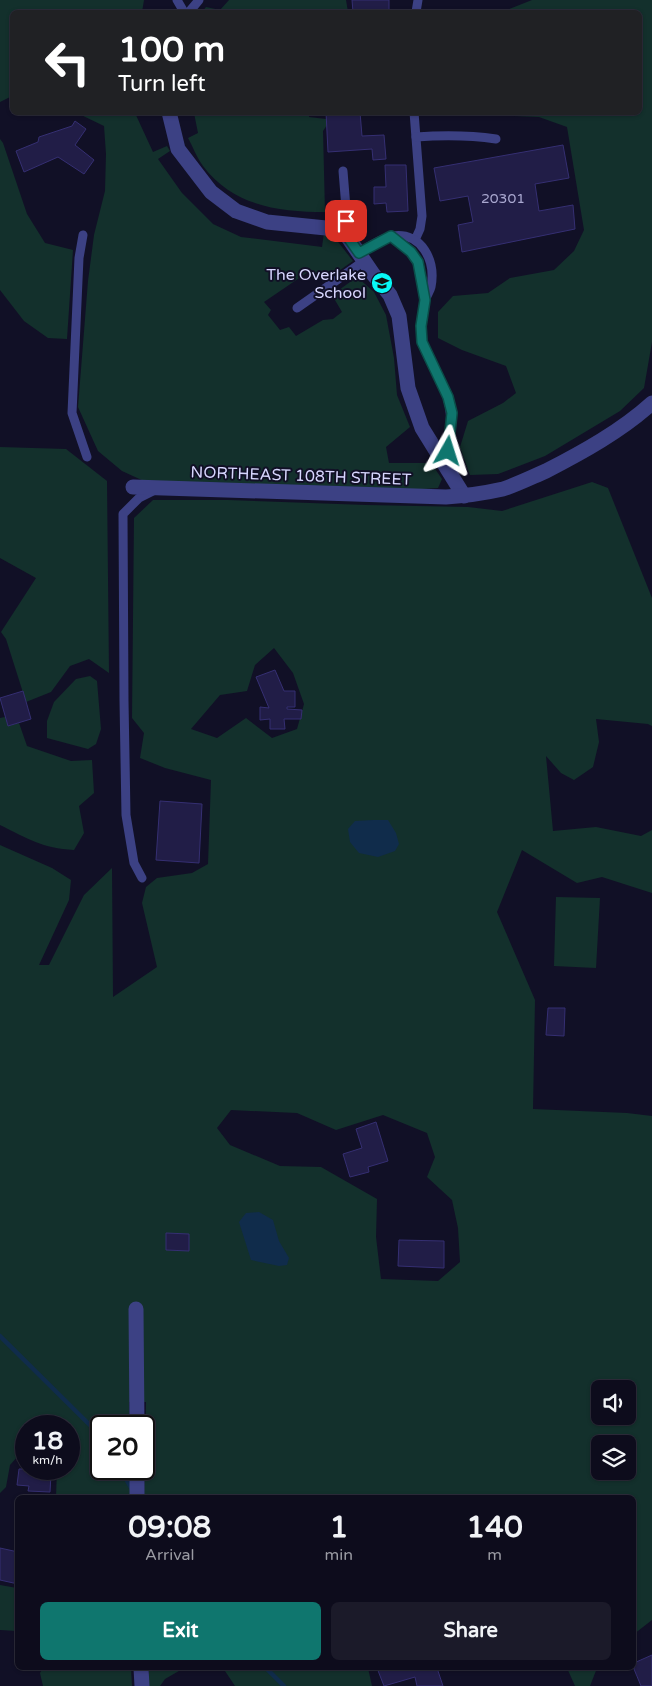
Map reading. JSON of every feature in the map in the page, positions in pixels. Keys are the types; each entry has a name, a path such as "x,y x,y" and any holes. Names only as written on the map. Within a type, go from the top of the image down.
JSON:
{"street":[{"path":"170,115 178,149 211,192 236,211 267,222 326,228 345,233 390,295 399,316 408,388 422,428 464,496"},
{"name":"NORTHEAST 108TH STREET","path":"134,487 464,496 502,489 522,482 557,465 624,425 652,403"},
{"path":"136,1308 136,1415"},
{"path":"137,1480 137,1495"},
{"path":"141,1670 142,1686"}],"lane":[{"path":"191,10 199,0"},
{"path":"414,115 422,216 420,229 415,240"},
{"path":"416,137 449,135 496,139"},
{"path":"343,171 346,208 345,233"},
{"path":"82,235 79,258 72,413 87,457"},
{"path":"297,308 365,263 391,236 407,235 415,240 426,252 432,269 431,289 425,300"},
{"path":"391,236 411,252 418,262 425,300 421,326 422,342 448,397 452,413 446,466"},
{"path":"142,878 134,863 126,814 123,514 140,498 160,488"}],"green space":[{"path":"0,0 144,0 142,10 10,10 10,97 0,102"},
{"path":"229,0 346,0 348,10 220,10"},
{"path":"532,0 652,0 652,342 644,388 620,411 545,456 498,474 470,475 460,447 468,421 503,403 516,393 506,366 462,350 438,338 438,312 453,296 488,293 510,278 554,270 574,251 584,230 567,127 539,117 484,115 642,115 642,10 507,10"},
{"path":"206,7 220,10 204,10"},
{"path":"81,115 136,115 153,152 167,146 170,151 158,159 182,193 213,224 241,237 322,247 324,233 335,238 353,261 323,282 311,270 264,302 271,310 268,315 280,330 289,327 296,336 323,320 333,319 342,312 332,295 357,277 374,292 386,315 394,358 397,395 410,427 386,447 389,463 431,463 442,479 438,488 409,490 146,482 122,471 98,451 78,407 88,281 94,235 105,191 106,154 104,126"},
{"path":"194,115 309,115 309,117 326,119 327,125 323,131 325,212 274,208 258,204 228,190 203,166 197,156 188,138 198,133"},
{"path":"0,139 27,214 45,243 73,250 67,339 48,338 24,321 0,290"},
{"path":"0,447 66,449 107,481 109,673 89,659 70,666 51,692 26,702 6,639 1,632 36,578 0,558"},
{"path":"592,482 608,488 652,598 652,726 596,719 599,742 593,767 574,780 561,773 546,756 553,831 596,827 641,836 652,830 652,893 602,877 577,883 522,850 497,912 535,1000 533,1109 627,1113 652,1116 652,1620 636,1632 636,1495 144,1495 144,1480 155,1480 155,1415 146,1415 146,1402 129,1402 130,1415 90,1415 90,1480 130,1480 130,1495 56,1495 57,1480 80,1480 80,1415 15,1415 15,1459 10,1465 6,1487 0,1493 0,845 52,868 71,880 69,900 39,965 49,965 84,895 112,868 113,997 157,967 142,903 146,887 157,878 192,873 208,864 211,780 165,768 140,758 144,733 132,718 134,518 153,500 228,500 468,507 502,511","holes":["274,648 293,673 304,704 297,729 272,738 246,718 217,738 191,729 220,695 247,691 255,665","231,1110 297,1113 336,1130 383,1115 427,1133 435,1157 427,1177 452,1200 458,1228 460,1262 438,1281 381,1279 376,1237 377,1199 321,1167 280,1166 230,1145 217,1128"]},
{"path":"90,676 97,681 101,729 96,744 88,749 47,738 47,721 54,702 76,679"},
{"path":"5,717 8,726 19,723 27,746 71,761 92,760 94,793 79,806 84,833 74,850 44,845 27,839 0,825 0,718"},
{"path":"556,897 600,898 596,968 554,966"},
{"path":"0,1585 15,1588 15,1631 0,1630"},
{"path":"42,1670 131,1670 132,1686 43,1686 40,1673"},
{"path":"149,1670 181,1670 165,1679 160,1686 149,1686"},
{"path":"224,1670 368,1670 372,1686 235,1686"},
{"path":"568,1670 596,1670 590,1686 575,1686"}],"water":[{"path":"388,820 396,833 399,844 395,851 378,857 359,853 350,842 348,829 355,821"},
{"path":"259,1212 273,1220 279,1241 289,1258 287,1265 279,1266 251,1260 239,1222 246,1213"}],"building":[{"path":"352,0 389,0 389,10 353,10"},
{"path":"326,115 360,115 362,136 384,135 386,159 373,160 372,149 328,152"},
{"path":"75,121 86,129 75,145 94,160 84,174 58,157 24,172 16,151 38,142 39,137 72,126"},
{"path":"563,145 569,178 535,184 539,211 573,205 575,229 462,252 458,225 473,222 468,196 440,201 434,168"},
{"path":"385,165 406,165 408,211 387,212 386,203 374,204 374,187 386,187"},
{"path":"275,670 284,691 295,691 295,707 287,707 287,709 302,710 301,719 284,719 285,729 270,729 270,719 260,720 260,707 269,708 256,677"},
{"path":"23,691 31,719 8,726 0,698"},
{"path":"160,801 202,804 199,863 156,860"},
{"path":"548,1008 565,1008 564,1036 546,1035"},
{"path":"376,1122 388,1161 368,1167 369,1172 350,1177 343,1154 362,1148 356,1129"},
{"path":"166,1233 189,1234 189,1251 166,1250"},
{"path":"399,1240 444,1241 444,1268 398,1266"},
{"path":"18,1480 51,1480 50,1492 28,1491 29,1486 17,1485"},
{"path":"0,1548 15,1551 15,1583 0,1580"},
{"path":"652,1655 652,1686 641,1686 634,1670 636,1670 636,1662"},
{"path":"378,1670 438,1670 443,1686 417,1686 415,1677 384,1686"}],"waterway":[{"path":"0,1336 90,1425"},
{"path":"127,1480 132,1489"},
{"path":"268,1670 284,1686"}],"place":[{"name":"The Overlake School","path":"382,283"}],"route":[{"path":"346,221 345,233 359,253 391,236 411,252 418,262 425,300 421,326 422,342 440,377 452,413 448,451"}]}
